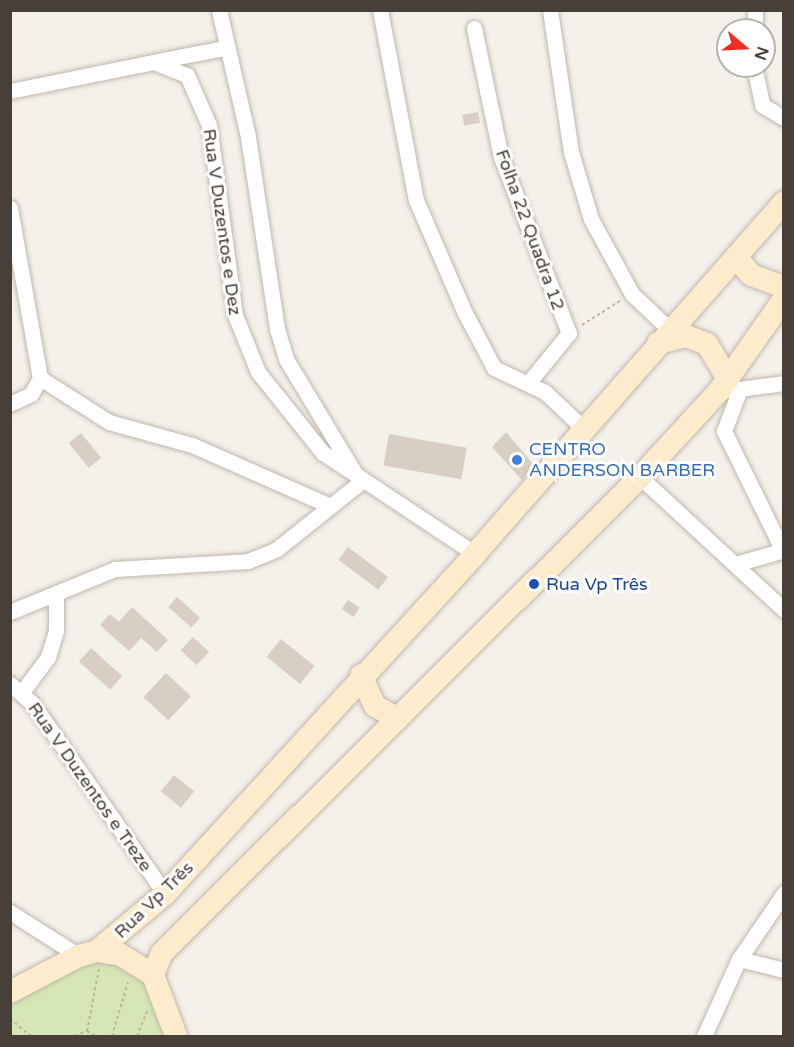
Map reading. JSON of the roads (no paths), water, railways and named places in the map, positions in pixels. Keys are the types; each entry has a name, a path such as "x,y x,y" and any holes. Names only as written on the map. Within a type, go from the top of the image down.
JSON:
{"main road":[{"name":"Rua Vp Três","path":"10,992 93,955 165,894 361,675 475,554 663,336 783,202"},
{"path":"736,257 751,275 783,288"},
{"path":"153,975 162,953 729,386 783,299"},
{"path":"663,336 686,336 707,344 729,386"},
{"path":"361,675 375,706 398,719"},
{"path":"93,955 142,963 153,975 176,1036"}],"street":[{"path":"10,612 115,569 248,561 277,549 328,505 358,475 286,359 276,329 248,137 224,48 219,10"},
{"path":"380,10 405,149 429,238 494,368 529,382 583,428"},
{"path":"550,10 578,183 591,219 632,294 663,336"},
{"name":"Folha 22 Quadra 12","path":"474,28 504,166 569,333 529,382"},
{"path":"10,91 224,48"},
{"name":"Rua V Duzentos e Dez","path":"154,62 187,75 204,106 226,268 243,342 296,423 323,453 475,554"},
{"path":"756,78 762,105 783,117"},
{"path":"10,208 40,378 31,394 10,404"},
{"path":"40,378 109,422 192,445 328,505"},
{"path":"738,563 783,550 724,431 729,386 783,384"},
{"path":"640,477 738,563 783,610"},
{"path":"16,688 48,657 56,631 56,593"},
{"name":"Rua V Duzentos e Treze","path":"16,688 165,894"},
{"path":"704,1036 739,959 783,893"},
{"path":"10,912 93,955"},
{"path":"739,959 783,970"}],"place":[{"name":"CENTRO ANDERSON BARBER","path":"517,460"},
{"name":"Rua Vp Três","path":"534,584"}]}
